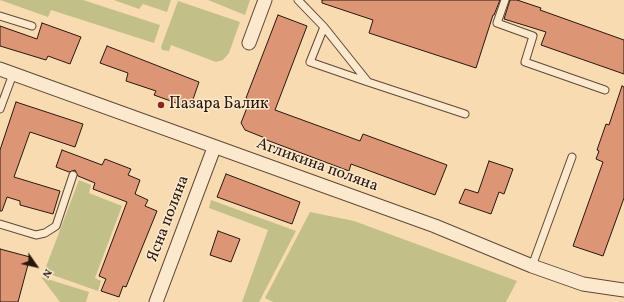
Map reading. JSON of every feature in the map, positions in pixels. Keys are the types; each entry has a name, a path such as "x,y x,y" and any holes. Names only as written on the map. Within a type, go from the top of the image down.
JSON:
{"street":[{"path":"249,43 265,0"},
{"name":"Агликина поляна","path":"0,70 435,226 532,266 583,284 624,290"},
{"name":"Ясна поляна","path":"156,302 214,148"}],"lane":[{"path":"298,0 324,27 368,82"},
{"path":"505,0 497,23 534,36 525,62 605,90"},
{"path":"0,16 32,26"},
{"path":"324,27 310,62 465,114"},
{"path":"0,109 13,74"},
{"path":"532,266 572,157"},
{"path":"0,224 36,235 45,233 56,226 73,175"}],"shaded area":[{"path":"0,0 83,0 160,25 154,43 51,10 48,17"},
{"path":"114,0 171,0 167,12 143,4 139,9"},
{"path":"208,0 250,0 245,15"},
{"path":"178,1 240,22 229,53 223,60 216,62 171,45 169,51 162,50 161,47"},
{"path":"79,180 91,185 89,193 122,206 95,278 101,281 98,291 44,272"},
{"path":"211,200 296,231 259,302 242,302 268,230 209,208"},
{"path":"310,212 354,221 517,281 506,302 273,302 265,298"},
{"path":"41,277 89,292 86,302 60,302"}],"building":[{"path":"322,0 500,0 493,15 476,68 369,33 373,20 322,3"},
{"path":"510,0 517,0 541,8 540,10 624,40 624,74 541,45 546,32 504,19"},
{"path":"278,15 307,26 275,110 360,141 363,134 447,165 435,195 351,164 349,171 264,139 265,138 245,130 241,123 250,100 246,98"},
{"path":"42,23 81,37 70,64 48,56 46,60 0,46 0,26 37,39"},
{"path":"107,46 199,82 190,108 154,95 156,91 126,81 128,73 100,63"},
{"path":"622,86 624,87 624,198 603,256 573,246 603,162 596,159 599,151 597,150 606,124 609,125"},
{"path":"16,102 83,124 75,147 30,132 14,177 60,191 53,214 20,205 20,201 7,197 2,211 0,211 0,150"},
{"path":"62,150 102,165 105,159 131,169 128,175 140,180 135,194 148,200 145,206 157,211 126,287 123,286 119,297 101,291 106,279 99,276 127,202 93,189 95,183 78,176 75,170 69,172 56,167"},
{"path":"489,161 513,169 504,194 499,192 491,214 459,203 465,189 478,193"},
{"path":"226,174 300,202 292,224 217,197"},
{"path":"218,231 240,239 231,262 210,255"},
{"path":"0,249 30,257 18,302 0,302"}],"place":[{"name":"Пазара Балик","path":"161,105"}]}
